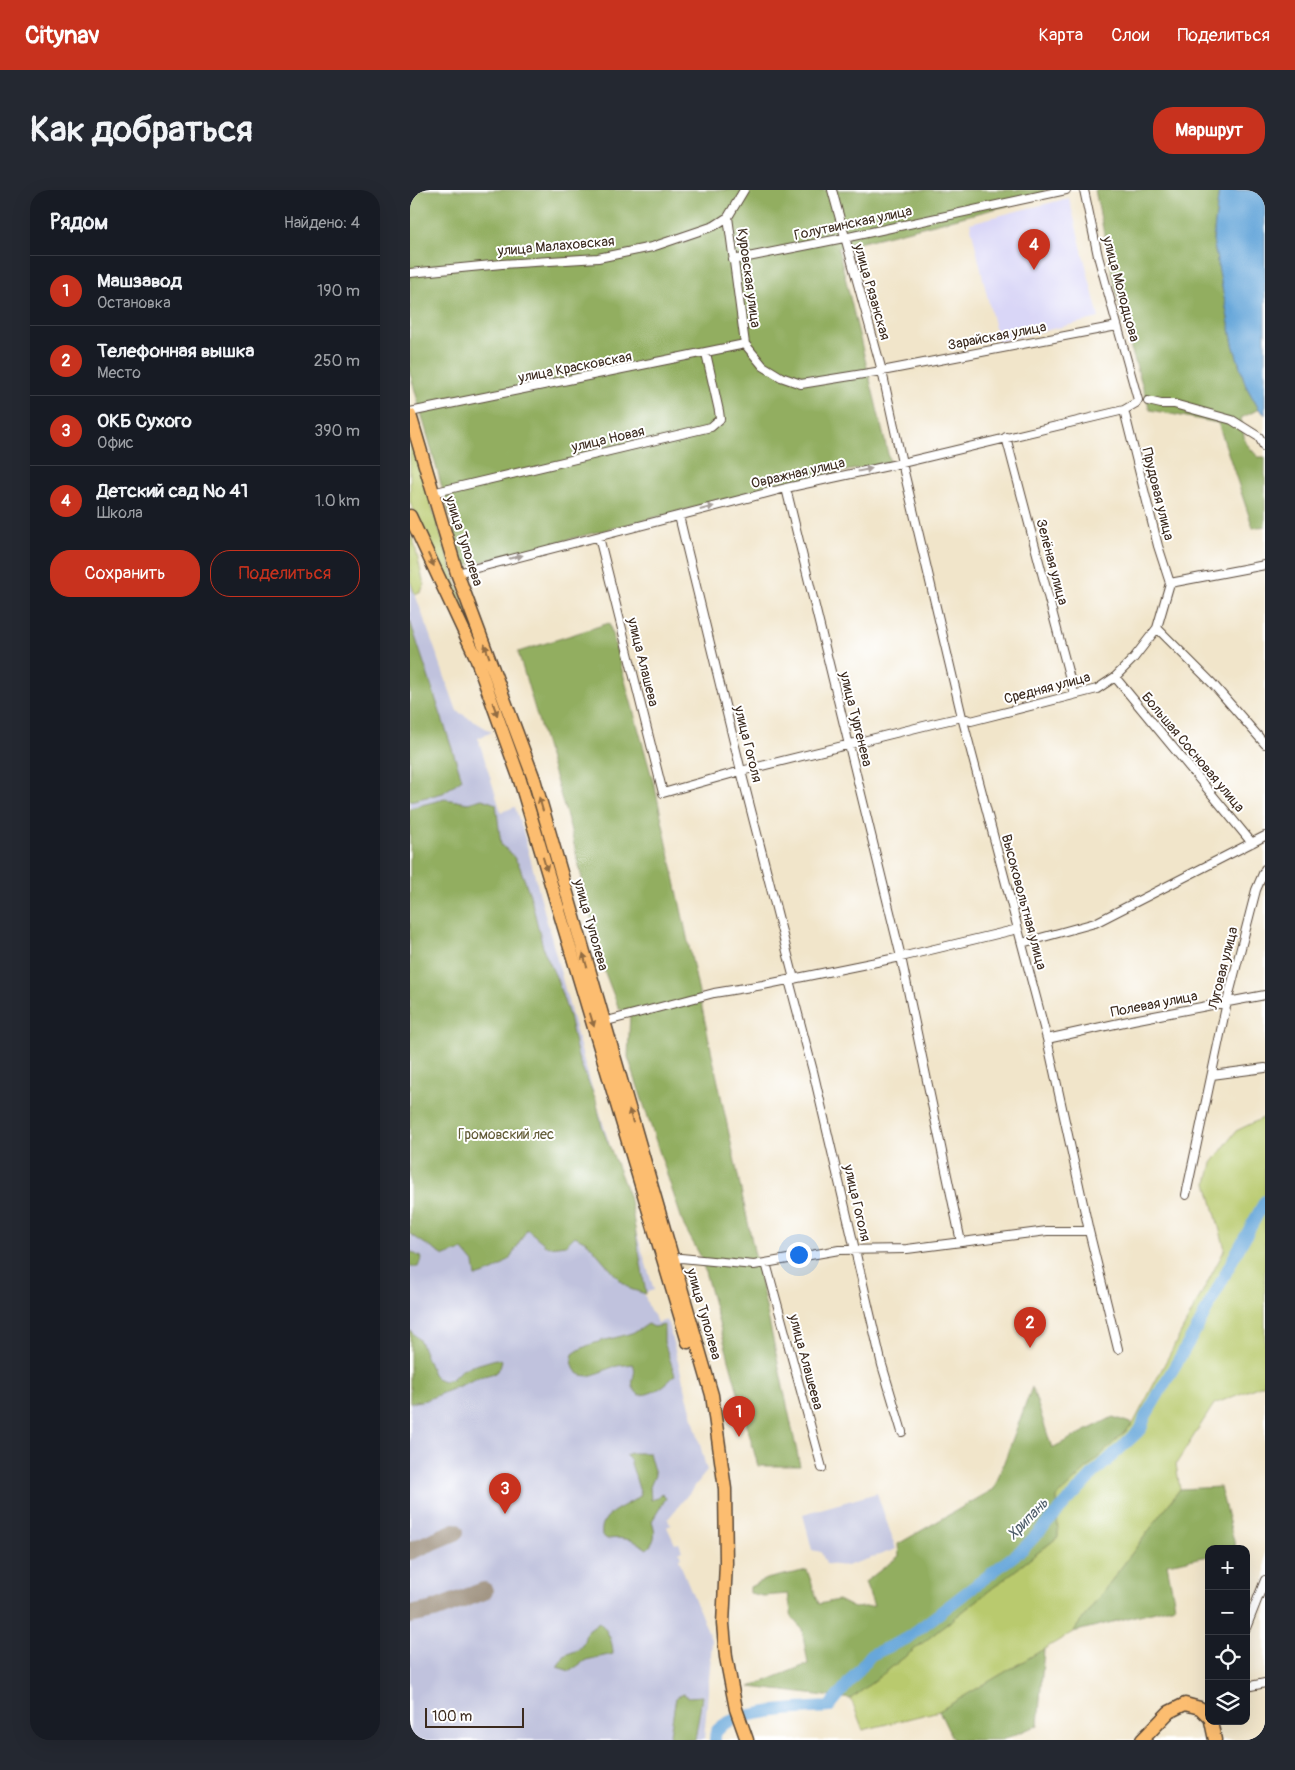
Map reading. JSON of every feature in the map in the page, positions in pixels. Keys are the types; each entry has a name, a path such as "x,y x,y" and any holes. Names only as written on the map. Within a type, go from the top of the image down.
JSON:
{"main road":[{"name":"улица Туполева","path":"410,414 432,492 463,571 534,779 712,1395 721,1450 726,1515 723,1624 727,1664 736,1709 748,1740"},
{"name":"улица Туполева","path":"410,516 475,655 519,777 721,1450"},
{"path":"1142,1740 1169,1712 1184,1704 1200,1708 1205,1713"},
{"path":"1212,1725 1215,1740"}],"street":[{"name":"Куровская улица","path":"744,190 728,217 746,344"},
{"name":"улица Рязанская","path":"832,190 882,372 902,462"},
{"name":"Голутвинская улица","path":"733,260 1066,190"},
{"name":"улица Молодцова","path":"1084,190 1098,256 1138,400 1124,410"},
{"name":"улица Малаховская","path":"410,273 502,264 598,258 652,247 714,226 728,217"},
{"name":"Зарайская улица","path":"746,344 763,366 781,377 801,384 882,372 1117,326"},
{"name":"улица Красковская","path":"410,414 746,344"},
{"name":"улица Новая","path":"432,492 711,427 720,419 706,353"},
{"path":"1148,401 1174,404 1232,420 1259,437 1265,448"},
{"name":"Овражная улица","path":"463,571 786,488 1124,410"},
{"name":"Прудовая улица","path":"1124,410 1158,546 1170,583"},
{"name":"Зелёная улица","path":"1006,437 1074,694"},
{"name":"Высоковольтная улица","path":"902,462 962,717 1047,1039 1089,1232 1118,1349"},
{"name":"улица Тургенева","path":"786,488 901,957 961,1242"},
{"name":"улица Гоголя","path":"679,516 882,1366 902,1432"},
{"name":"улица Алашева","path":"599,537 663,793"},
{"path":"1170,583 1265,565"},
{"name":"Средняя улица","path":"663,793 741,771 962,717 971,721 1097,689 1115,678 1133,659 1157,628 1170,583"},
{"path":"1157,628 1212,682 1265,744"},
{"name":"Большая Сосновая улица","path":"1115,678 1252,843"},
{"path":"1022,943 1095,923 1265,836"},
{"name":"Луговая улица","path":"1186,1195 1227,1002 1256,890 1265,869"},
{"path":"603,1022 714,993 901,957 1018,929"},
{"name":"Полевая улица","path":"1047,1039 1133,1020 1265,995"},
{"path":"1212,1074 1265,1068"},
{"path":"673,1260 681,1258 754,1265 855,1249 907,1248 1047,1231 1089,1232"},
{"name":"улица Алашеева","path":"766,1263 822,1468"},
{"path":"1250,1618 1265,1580"},
{"path":"1250,1686 1265,1683"}],"shaded area":[{"path":"1069,198 1099,318 998,342 970,223"},
{"path":"410,580 457,711 492,732 478,738 501,812 515,807 523,831 584,1061 654,1290 644,1293 650,1311 657,1323 667,1320 707,1471 668,1519 670,1525 667,1527 675,1544 679,1543 682,1551 679,1552 681,1557 679,1558 682,1568 712,1642 704,1740 410,1740"},
{"path":"877,1493 896,1549 846,1566 826,1564 821,1552 812,1550 803,1514"}],"green space":[{"path":"410,190 1044,190 1046,196 838,248 890,462 794,482 464,566 410,373"},
{"path":"1095,190 1219,190 1213,240 1233,344 1246,386 1259,409 1241,418 1245,442 1258,457 1265,457 1265,526 1253,528 1218,423 1150,410 1128,339"},
{"path":"410,437 454,577 473,629 470,630 410,502"},
{"path":"410,535 414,542 424,585 421,592 415,595 410,580"},
{"path":"410,621 462,779 443,793 410,801"},
{"path":"609,623 656,792 800,1466 758,1466 701,1257 684,1226 628,1057 630,1012 619,1009 602,965 570,827 518,652"},
{"name":"Громовский лес","path":"445,799 468,803 482,799 496,804 501,845 511,853 519,865 530,895 544,951 556,977 569,1016 578,1058 596,1100 602,1127 629,1196 646,1294 630,1289 617,1277 588,1243 575,1236 566,1245 548,1247 527,1229 513,1254 503,1265 476,1277 474,1263 463,1250 444,1256 410,1234 410,808"},
{"path":"1265,1117 1265,1384 1214,1404 1176,1464 1180,1489 1073,1632 939,1711 863,1730 851,1699 1058,1537 1056,1497 1133,1424 1225,1249 1207,1183 1212,1163 1236,1131"},
{"path":"410,1251 422,1258 418,1267 410,1267"},
{"path":"648,1324 654,1327 664,1325 664,1342 675,1375 659,1389 639,1395 633,1386 633,1364 613,1367 589,1376 579,1374 575,1370 572,1362 573,1354 581,1348 632,1333"},
{"path":"410,1330 420,1341 433,1374 438,1379 444,1381 452,1379 462,1369 496,1359 502,1361 500,1368 495,1373 480,1377 426,1400 410,1403"},
{"path":"1032,1387 1052,1448 1113,1417 1133,1424 1057,1497 1058,1537 851,1699 750,1687 808,1664 802,1629 792,1618 788,1594 763,1596 750,1593 750,1587 766,1579 807,1570 819,1604 838,1600 854,1608 874,1606 865,1582 899,1556 898,1544 994,1489"},
{"path":"649,1453 655,1475 650,1487 651,1500 657,1498 661,1493 666,1498 652,1521 654,1536 652,1543 647,1549 633,1541 618,1538 607,1539 602,1535 602,1527 609,1515 641,1495 630,1460 625,1455"},
{"path":"1220,1487 1235,1545 1205,1545 1205,1557 1167,1564 1175,1606 1073,1632 1180,1489"},
{"path":"599,1622 609,1636 613,1654 586,1660 570,1671 557,1667 565,1655 578,1650 583,1644 587,1631"},
{"path":"1044,1649 1038,1725 1002,1740 953,1740 939,1711"},
{"path":"683,1694 689,1697 702,1696 695,1740 669,1740 676,1697"}],"water":[{"path":"1219,190 1265,190 1265,415 1259,409 1246,386 1233,344 1213,240"}],"waterway":[{"name":"Хрипань","path":"715,1740 716,1732 723,1725 735,1719 768,1712 829,1707 871,1655 906,1639 1024,1548 1095,1472 1141,1429 1145,1417 1200,1323 1265,1201"}],"taxiway":[{"path":"410,1551 455,1532"},
{"path":"410,1615 434,1610 484,1591"}],"place":[{"name":"Детский сад № 41","path":"1034,270"},
{"name":"Телефонная вышка","path":"1030,1348"},
{"name":"Машзавод","path":"739,1437"},
{"name":"ОКБ Сухого","path":"505,1514"}]}
